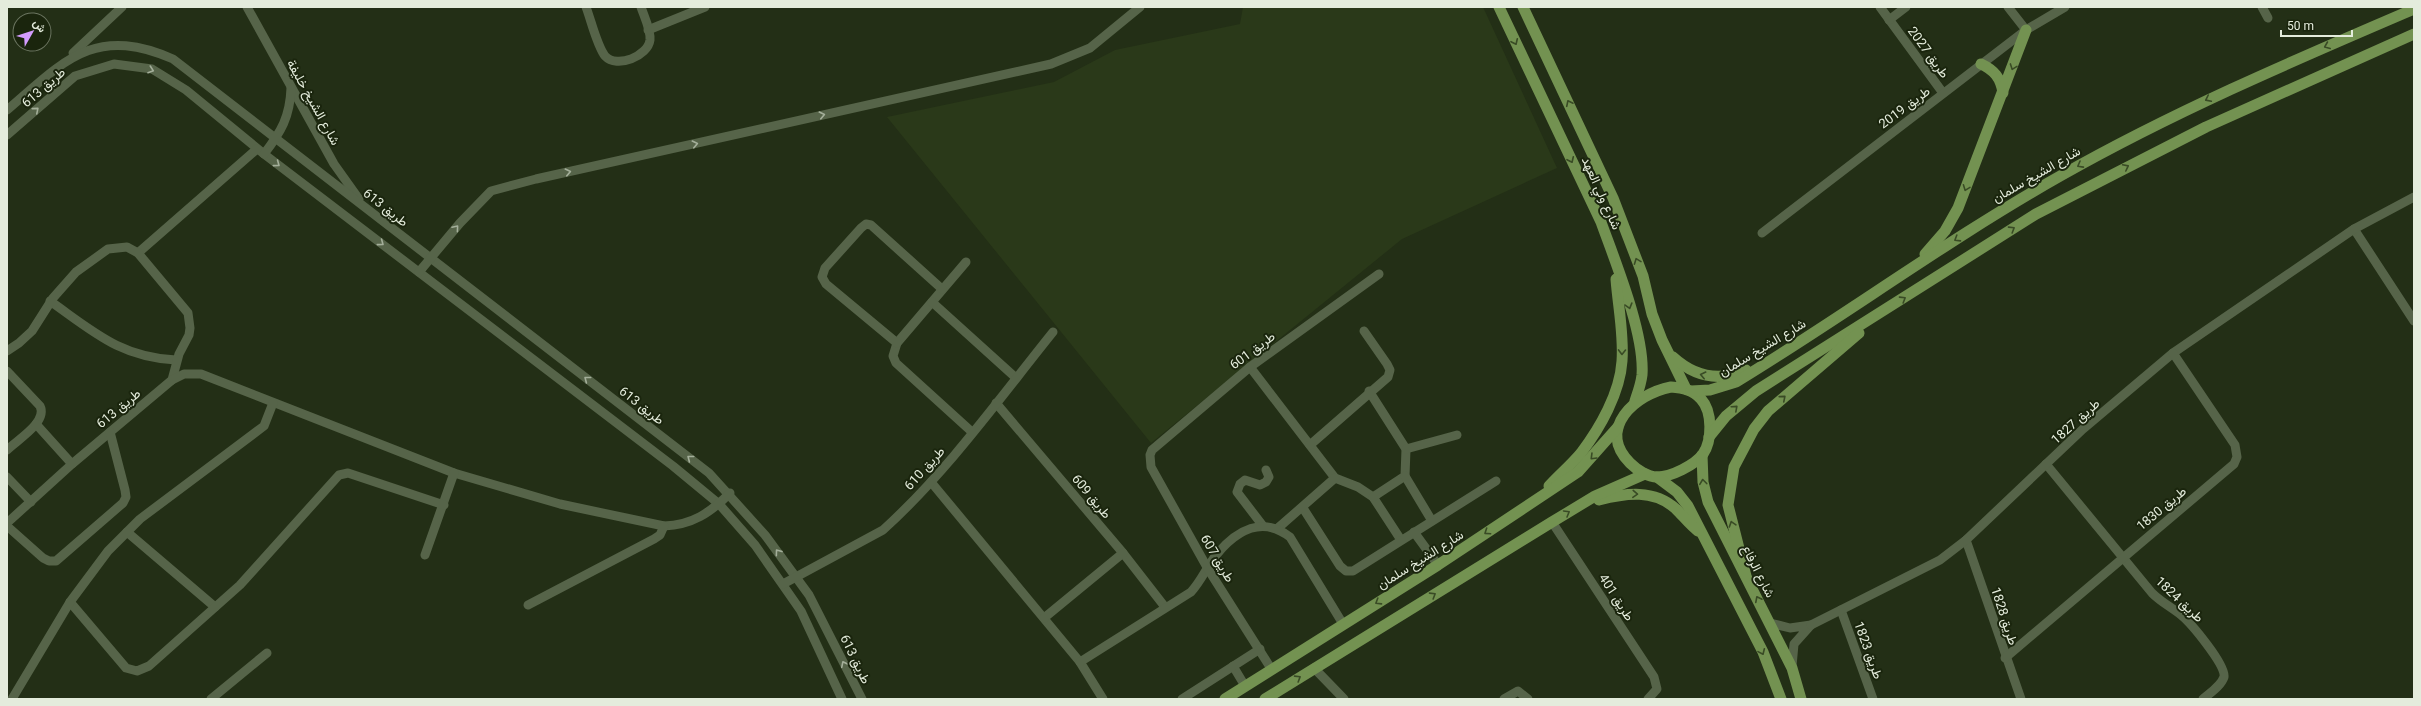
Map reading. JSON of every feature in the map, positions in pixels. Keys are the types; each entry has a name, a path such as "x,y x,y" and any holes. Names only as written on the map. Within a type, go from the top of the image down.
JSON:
{"main road":[{"name":"شارع ولي العهد","path":"1499,7 1601,222 1614,258 1639,340 1642,374 1635,401"},
{"name":"شارع ولي العهد","path":"1523,7 1613,198 1643,276 1652,314 1662,340 1688,390"},
{"name":"شارع الشيخ سلمان","path":"1688,390 1710,390 1728,385 1780,355 1915,265 2024,197 2137,134 2254,78 2414,9"},
{"path":"1915,265 1945,231 1958,208 2026,30"},
{"path":"1709,437 1726,416 1745,399 2036,214 2094,183 2256,104 2414,34"},
{"path":"1981,64 1994,72 1999,78 2003,93"},
{"path":"1538,499 1580,454 1594,434 1610,402 1619,379 1622,362 1622,337 1614,258"},
{"path":"1746,576 1728,505 1728,492 1734,467 1742,448 1768,411 1886,309"},
{"path":"1662,340 1671,355 1684,367 1700,375 1718,377 1735,375 1780,355"},
{"path":"1657,477 1682,469 1702,455 1709,437 1710,428 1705,405 1688,390 1671,387 1656,390 1635,401 1623,416 1618,427 1619,443 1625,458 1635,468 1645,474 1657,477 1683,499 1700,533 1720,565 1763,652 1781,699"},
{"name":"شارع الشيخ سلمان","path":"1225,699 1438,565 1578,472 1618,427"},
{"name":"شارع الرفاع","path":"1702,455 1703,482 1708,502 1792,668 1801,699"},
{"path":"1265,699 1552,522 1583,504 1645,474"},
{"path":"1583,504 1622,494 1653,496 1677,510 1686,522 1700,533"}],"street":[{"path":"65,61 122,7"},
{"name":"شارع الشيخ خليفة","path":"247,7 334,164 365,207"},
{"path":"586,7 603,53 610,60 620,61 642,53 648,44 648,30 641,7"},
{"path":"648,30 705,7"},
{"path":"419,272 460,223 491,191 536,179 1051,64 1090,48 1140,7"},
{"name":"طريق 2027","path":"1880,7 1943,93"},
{"path":"1889,20 1906,7"},
{"path":"2008,7 2026,30"},
{"name":"طريق 2019","path":"1762,232 2026,30 2065,7"},
{"path":"2262,7 2268,18"},
{"name":"طريق 613","path":"7,110 65,61 84,51 116,45 154,50 173,59 709,473 730,493 765,535 809,595 862,699"},
{"name":"طريق 613","path":"7,135 75,76 114,64 152,69 186,90 261,151 673,466 719,504 755,545 801,611 842,699"},
{"path":"138,253 276,138 288,114 291,87"},
{"name":"طريق 1827","path":"1770,623 1790,628 1811,625 1940,560 1966,540 2083,429 2173,353 2354,229 2414,197"},
{"path":"897,343 826,284 822,277 825,268 866,224 871,225 942,289"},
{"path":"2354,229 2414,321"},
{"path":"7,351 19,343 32,331 50,301 76,272 108,249 120,246 138,253 188,313 190,328 189,335 176,360 172,380"},
{"path":"966,262 897,343 893,356 896,363 972,432"},
{"name":"طريق 601","path":"1150,455 1152,450 1250,367 1378,274"},
{"path":"50,301 116,346 150,358 176,360"},
{"path":"932,302 1016,378"},
{"path":"1310,445 1388,377 1390,370 1364,331"},
{"name":"طريق 610","path":"783,584 797,578 884,530 931,482 1053,332"},
{"name":"طريق 1830","path":"2005,658 2234,464 2237,457 2235,446 2173,353"},
{"path":"1250,367 1335,478 1373,497 1401,540"},
{"path":"7,371 40,406 42,416 36,424 7,450"},
{"name":"طريق 613","path":"7,524 72,464 172,380 184,374 201,374 454,473 560,504 664,526 690,522 706,515 730,493"},
{"path":"1369,392 1406,449 1405,476 1432,520"},
{"path":"12,699 70,602 108,551 140,519 264,426 273,403"},
{"name":"طريق 609","path":"996,403 1123,553 1165,607"},
{"path":"36,424 72,464"},
{"path":"7,524 43,558 49,561 56,561 123,504 125,490 110,432"},
{"path":"1406,449 1457,435"},
{"name":"طريق 607","path":"1150,455 1151,467 1208,569 1272,670"},
{"path":"2046,464 2124,557"},
{"path":"1264,526 1237,492 1240,484 1245,480 1260,485 1266,482 1269,477 1266,470"},
{"path":"70,602 126,668 137,671 149,666 240,585 339,475 348,473 444,505"},
{"path":"425,555 444,505 454,473"},
{"path":"1373,497 1405,476"},
{"path":"7,477 31,502"},
{"path":"1278,528 1303,508 1335,478"},
{"path":"1303,508 1340,566 1346,571 1353,571 1496,480"},
{"path":"931,482 1080,662 1104,699"},
{"name":"طريق 401","path":"1552,522 1654,677 1657,689 1648,699"},
{"path":"528,605 654,539 662,532 664,526"},
{"path":"1080,662 1190,592 1208,569 1216,555 1230,541 1256,526 1278,528 1290,537 1344,624"},
{"path":"127,532 215,607"},
{"path":"1414,532 1438,565"},
{"name":"طريق 1828","path":"1966,540 2020,699"},
{"path":"1044,618 1123,553"},
{"name":"طريق 1824","path":"2124,557 2152,593 2163,604 2182,616 2220,663 2224,676 2221,682 2203,699"},
{"name":"طريق 1823","path":"1841,610 1873,699"},
{"name":"طريق 1827","path":"1792,668 1794,644 1811,625"},
{"path":"1182,699 1260,649"},
{"path":"211,699 267,653"},
{"path":"1233,666 1245,686"},
{"path":"1314,668 1344,699"},
{"path":"1504,699 1518,691 1526,697"}],"shaded area":[{"path":"1243,7 1483,7 1557,168 1402,239 1151,443 887,117 1054,82 1115,50 1240,24"}]}
